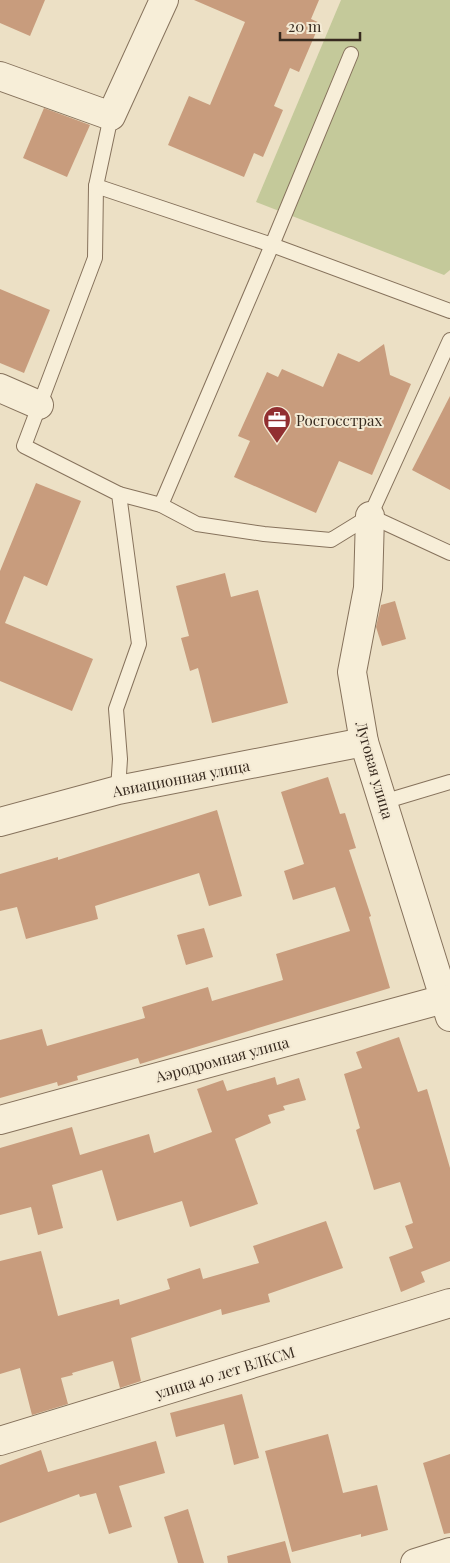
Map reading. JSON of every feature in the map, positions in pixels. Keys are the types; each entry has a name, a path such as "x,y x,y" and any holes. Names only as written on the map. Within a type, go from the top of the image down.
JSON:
{"street":[{"path":"0,76 111,116 164,0"},
{"path":"0,388 40,404"},
{"name":"Луговая улица","path":"370,516 368,588 352,672 364,742 447,1008"},
{"name":"Авиационная улица","path":"0,822 118,790 364,742"},
{"name":"Аэродромная улица","path":"0,1120 447,1008"},
{"name":"улица 40 лет ВЛКСМ","path":"0,1441 450,1303"},
{"path":"415,1563 450,1552"}],"lane":[{"path":"161,505 351,54"},
{"path":"111,116 96,186 95,258 24,446 119,494 161,505 197,524 264,534 331,540 370,516 450,340"},
{"path":"96,186 272,245 450,311"},
{"path":"118,790 120,759 116,709 139,644 119,494"},
{"path":"370,516 450,553"},
{"path":"383,802 450,782"}],"green space":[{"path":"341,0 450,0 450,270 444,275 256,202"}],"building":[{"path":"0,0 45,0 30,36 0,23"},
{"path":"194,0 319,0 311,19 320,23 299,72 290,68 274,106 283,110 263,157 254,153 244,177 168,145 189,96 210,105 245,22"},
{"path":"44,108 90,125 67,177 23,158"},
{"path":"0,289 50,310 24,373 0,363"},
{"path":"384,344 390,375 411,384 372,475 339,461 316,513 234,477 250,441 238,436 267,372 278,377 282,369 323,387 338,353 359,362"},
{"path":"450,396 450,490 412,470"},
{"path":"36,483 81,501 47,586 24,576 5,623 93,659 72,711 0,681 0,571"},
{"path":"225,573 231,597 258,590 288,703 212,723 198,668 190,671 181,638 189,636 176,586"},
{"path":"395,601 406,639 382,646 376,627 381,605"},
{"path":"328,777 340,814 345,813 356,848 349,850 371,916 369,917 390,988 140,1064 138,1058 77,1076 78,1080 58,1086 57,1082 0,1098 0,1040 42,1029 47,1046 145,1018 142,1007 208,987 212,1001 283,980 276,954 350,931 335,887 293,900 284,871 304,864 281,792"},
{"path":"217,810 242,896 209,906 199,873 95,906 98,919 26,939 17,907 0,911 0,874 58,857 58,860"},
{"path":"204,928 213,957 186,965 177,935"},
{"path":"399,1037 418,1092 427,1089 450,1168 450,1261 421,1272 425,1282 401,1292 389,1257 413,1248 405,1226 413,1223 400,1182 374,1190 356,1130 360,1128 344,1074 362,1068 356,1052"},
{"path":"275,1077 277,1085 299,1078 306,1100 283,1106 285,1110 268,1115 271,1123 235,1139 258,1204 190,1227 182,1201 117,1221 102,1170 52,1185 63,1228 38,1235 31,1207 0,1215 0,1148 72,1127 80,1155 149,1134 154,1153 212,1132 197,1089 223,1080 227,1091"},
{"path":"326,1221 343,1268 268,1294 270,1302 222,1315 221,1309 131,1338 141,1381 120,1388 113,1361 72,1373 73,1375 61,1378 68,1404 32,1415 20,1368 0,1374 0,1261 41,1251 58,1316 119,1299 120,1305 170,1289 167,1279 200,1268 203,1279 259,1263 253,1246"},
{"path":"242,1394 259,1458 234,1465 224,1424 176,1437 170,1413"},
{"path":"328,1434 343,1493 377,1485 388,1530 361,1537 361,1534 292,1552 265,1451"},
{"path":"156,1441 165,1473 119,1486 132,1527 109,1534 96,1493 80,1497 79,1494 0,1523 0,1465 41,1450 48,1472"},
{"path":"450,1454 450,1533 444,1534 423,1463"},
{"path":"188,1509 204,1563 178,1563 164,1517"},
{"path":"285,1541 291,1563 228,1563 227,1556"}],"place":[{"name":"Росгосстрах","path":"277,444"}]}
